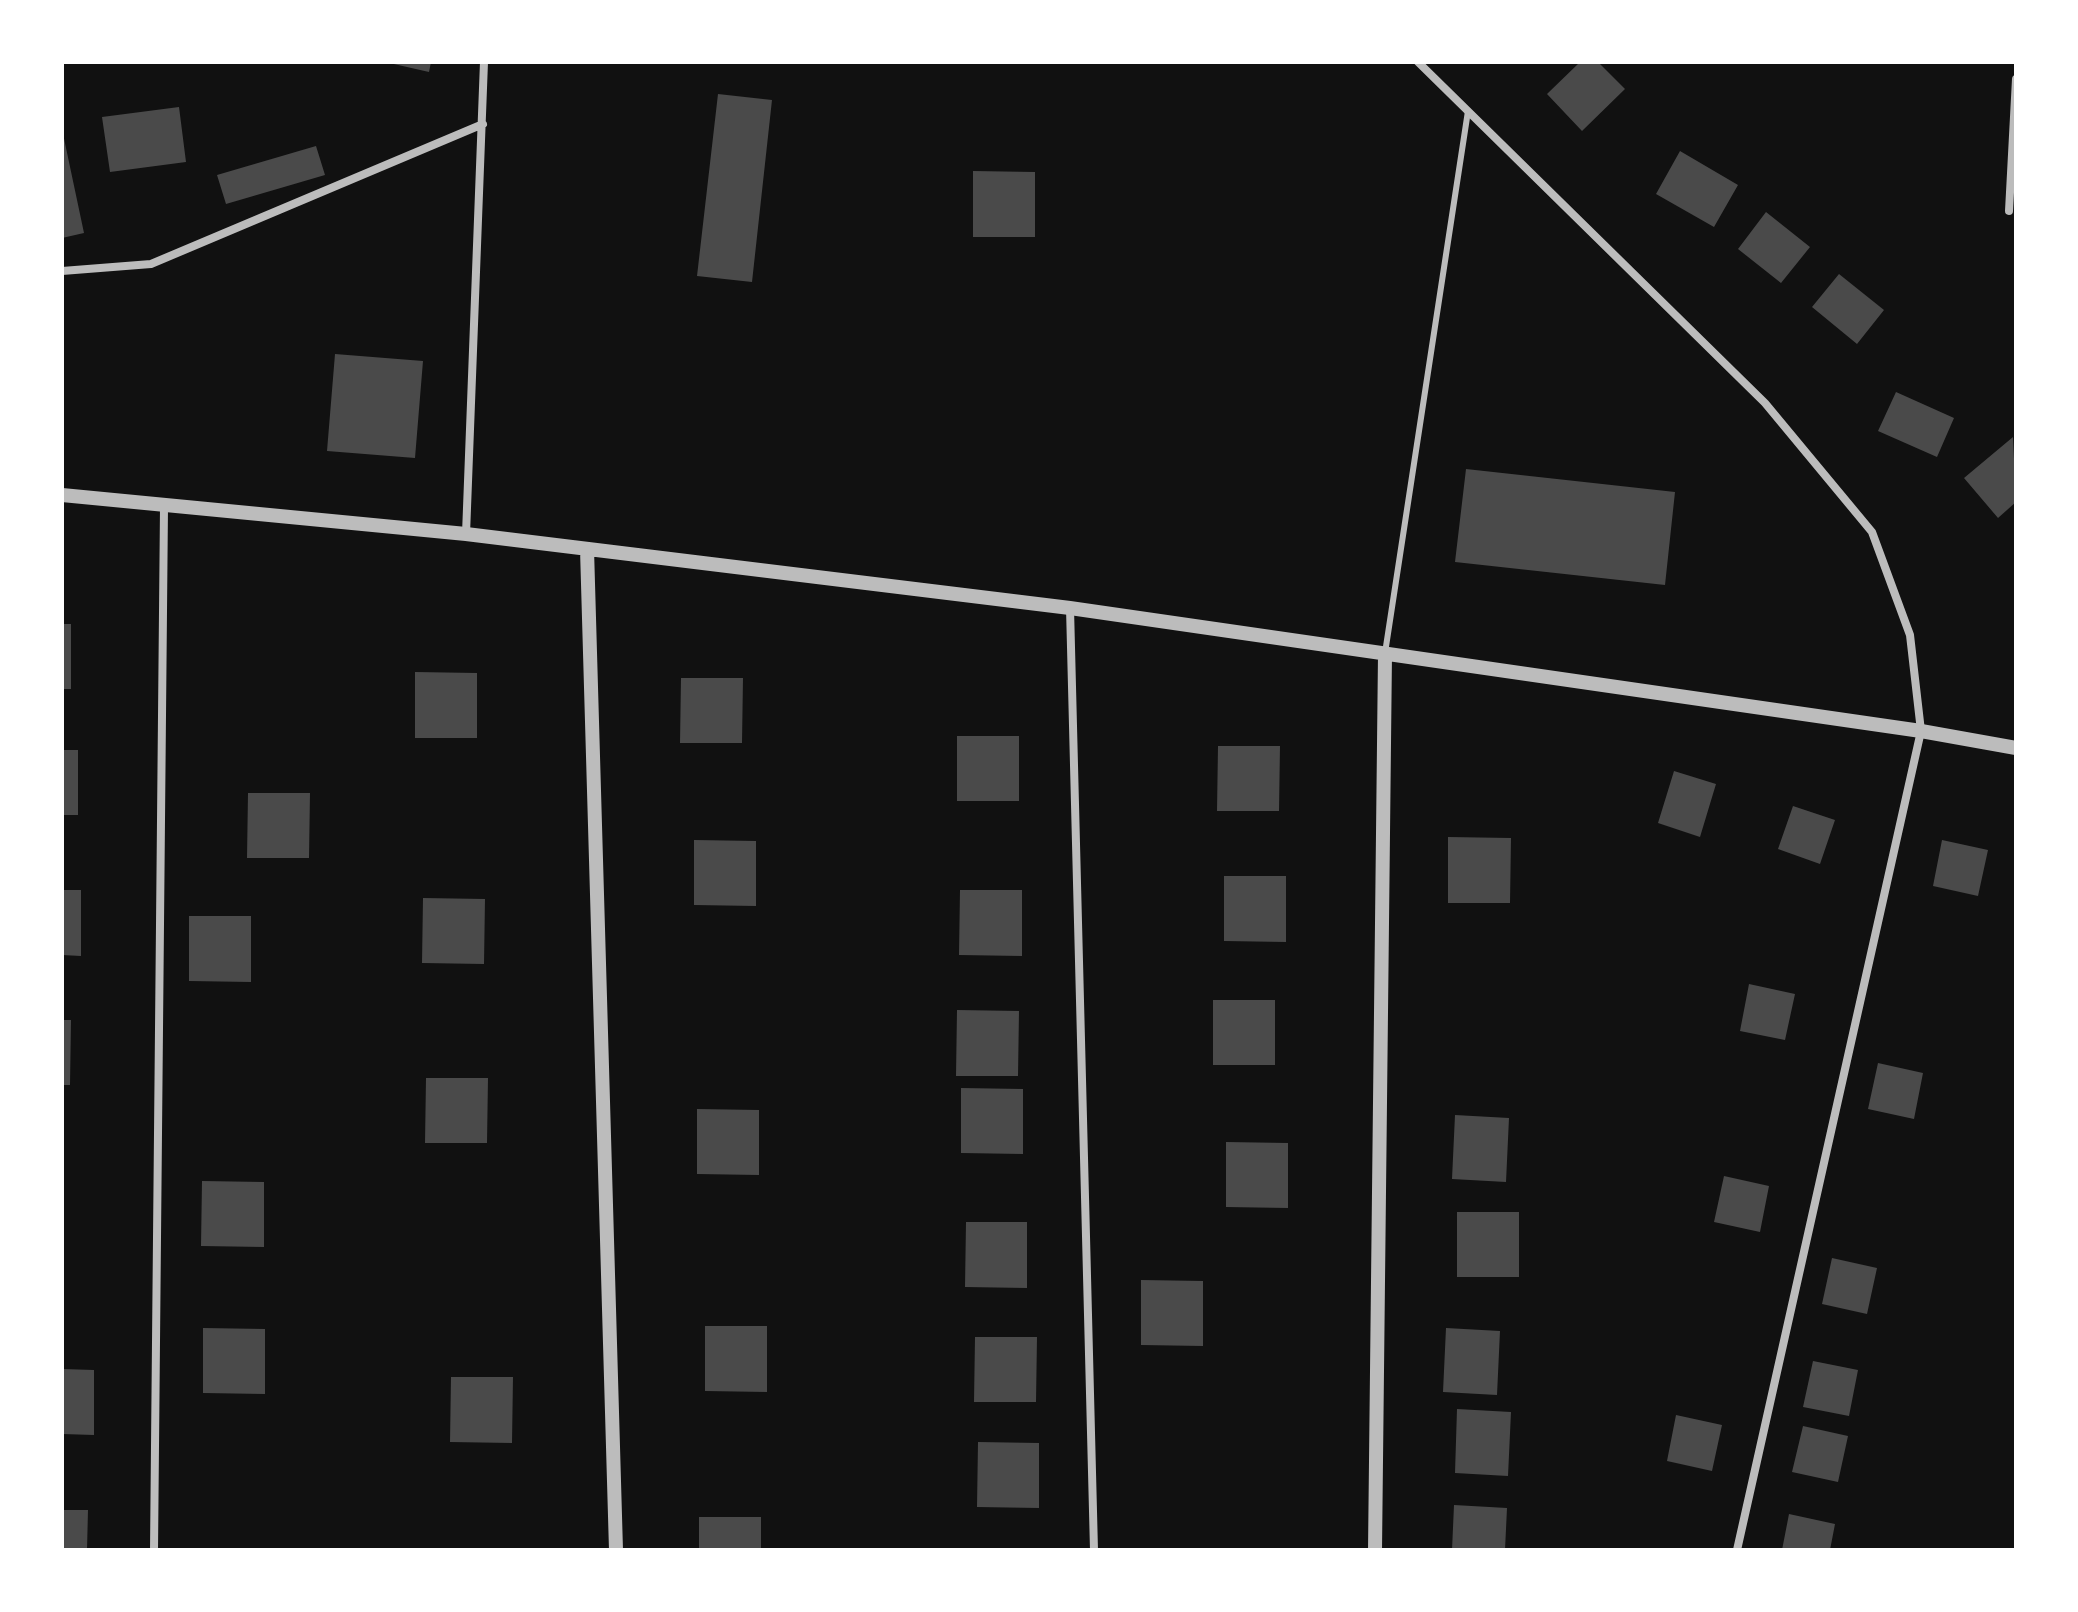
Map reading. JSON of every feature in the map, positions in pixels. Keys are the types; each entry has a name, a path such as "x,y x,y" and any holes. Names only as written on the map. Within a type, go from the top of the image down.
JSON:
{"street":[{"path":"466,534 484,62"},
{"path":"1418,62 1765,403 1872,532 1910,635 1921,731 1737,1550"},
{"path":"2009,211 2016,79"},
{"path":"62,271 151,264 483,124"},
{"path":"62,495 466,534 1070,608 1921,731 2016,748"},
{"path":"154,1550 164,507"},
{"path":"587,549 616,1550"},
{"path":"1070,608 1094,1550"},
{"path":"1375,1550 1385,654"}],"lane":[{"path":"1385,654 1468,111"}],"building":[{"path":"385,62 431,62 429,72"},
{"path":"1580,62 1598,62 1625,89 1582,131 1547,94"},
{"path":"718,94 772,100 752,282 697,276"},
{"path":"179,107 186,162 110,172 102,117"},
{"path":"62,129 84,233 62,238"},
{"path":"316,146 325,175 226,204 217,175"},
{"path":"1680,151 1738,185 1714,227 1656,194"},
{"path":"973,171 1035,172 1035,237 973,237"},
{"path":"1766,212 1810,247 1781,283 1738,249"},
{"path":"1839,274 1884,310 1857,344 1812,307"},
{"path":"335,354 423,361 415,458 327,451"},
{"path":"1896,392 1954,418 1937,457 1878,431"},
{"path":"2013,437 2016,502 1998,518 1964,478"},
{"path":"1466,469 1675,492 1665,585 1455,562"},
{"path":"62,624 71,624 71,689 62,689"},
{"path":"415,672 477,673 477,738 415,738"},
{"path":"681,678 743,678 742,743 680,743"},
{"path":"957,736 1019,736 1019,801 957,801"},
{"path":"1218,746 1280,746 1279,811 1217,811"},
{"path":"62,750 78,750 78,815 62,815"},
{"path":"1674,771 1716,784 1700,837 1658,823"},
{"path":"248,793 310,793 309,858 247,858"},
{"path":"1793,806 1835,820 1820,864 1778,849"},
{"path":"1448,837 1511,838 1510,903 1448,903"},
{"path":"694,840 756,841 756,906 694,905"},
{"path":"1942,840 1988,850 1978,896 1933,886"},
{"path":"1224,876 1286,876 1286,942 1224,941"},
{"path":"62,890 81,890 81,956 62,955"},
{"path":"960,890 1022,890 1022,956 959,955"},
{"path":"423,898 485,899 484,964 422,963"},
{"path":"189,916 251,916 251,982 189,981"},
{"path":"1749,984 1795,994 1785,1040 1740,1031"},
{"path":"1213,1000 1275,1000 1275,1065 1213,1065"},
{"path":"957,1010 1019,1011 1018,1076 956,1076"},
{"path":"62,1020 71,1020 70,1085 62,1085"},
{"path":"1878,1063 1923,1073 1914,1119 1868,1109"},
{"path":"426,1078 488,1078 487,1143 425,1143"},
{"path":"961,1088 1023,1089 1023,1154 961,1153"},
{"path":"697,1109 759,1110 759,1175 697,1174"},
{"path":"1455,1115 1509,1118 1506,1182 1452,1179"},
{"path":"1226,1142 1288,1143 1288,1208 1226,1207"},
{"path":"1724,1176 1769,1186 1760,1232 1714,1222"},
{"path":"202,1181 264,1182 264,1247 201,1246"},
{"path":"1457,1212 1519,1212 1519,1277 1457,1277"},
{"path":"966,1222 1027,1222 1027,1288 965,1287"},
{"path":"1832,1258 1877,1268 1867,1314 1822,1304"},
{"path":"1141,1280 1203,1281 1203,1346 1141,1345"},
{"path":"705,1326 767,1326 767,1392 705,1391"},
{"path":"203,1328 265,1329 265,1394 203,1393"},
{"path":"1446,1328 1500,1331 1497,1395 1443,1392"},
{"path":"975,1337 1037,1337 1036,1402 974,1402"},
{"path":"1813,1361 1858,1370 1849,1416 1803,1407"},
{"path":"62,1369 94,1370 94,1435 62,1434"},
{"path":"451,1377 513,1377 512,1443 450,1442"},
{"path":"1457,1409 1511,1412 1508,1476 1455,1473"},
{"path":"1676,1415 1722,1425 1712,1471 1667,1461"},
{"path":"1803,1426 1848,1436 1838,1482 1792,1472"},
{"path":"978,1442 1039,1443 1039,1508 977,1507"},
{"path":"1454,1505 1507,1508 1505,1550 1452,1550"},
{"path":"62,1510 88,1510 87,1550 62,1550"},
{"path":"1789,1514 1835,1524 1830,1550 1782,1550"},
{"path":"699,1517 761,1517 761,1550 699,1550"}]}
